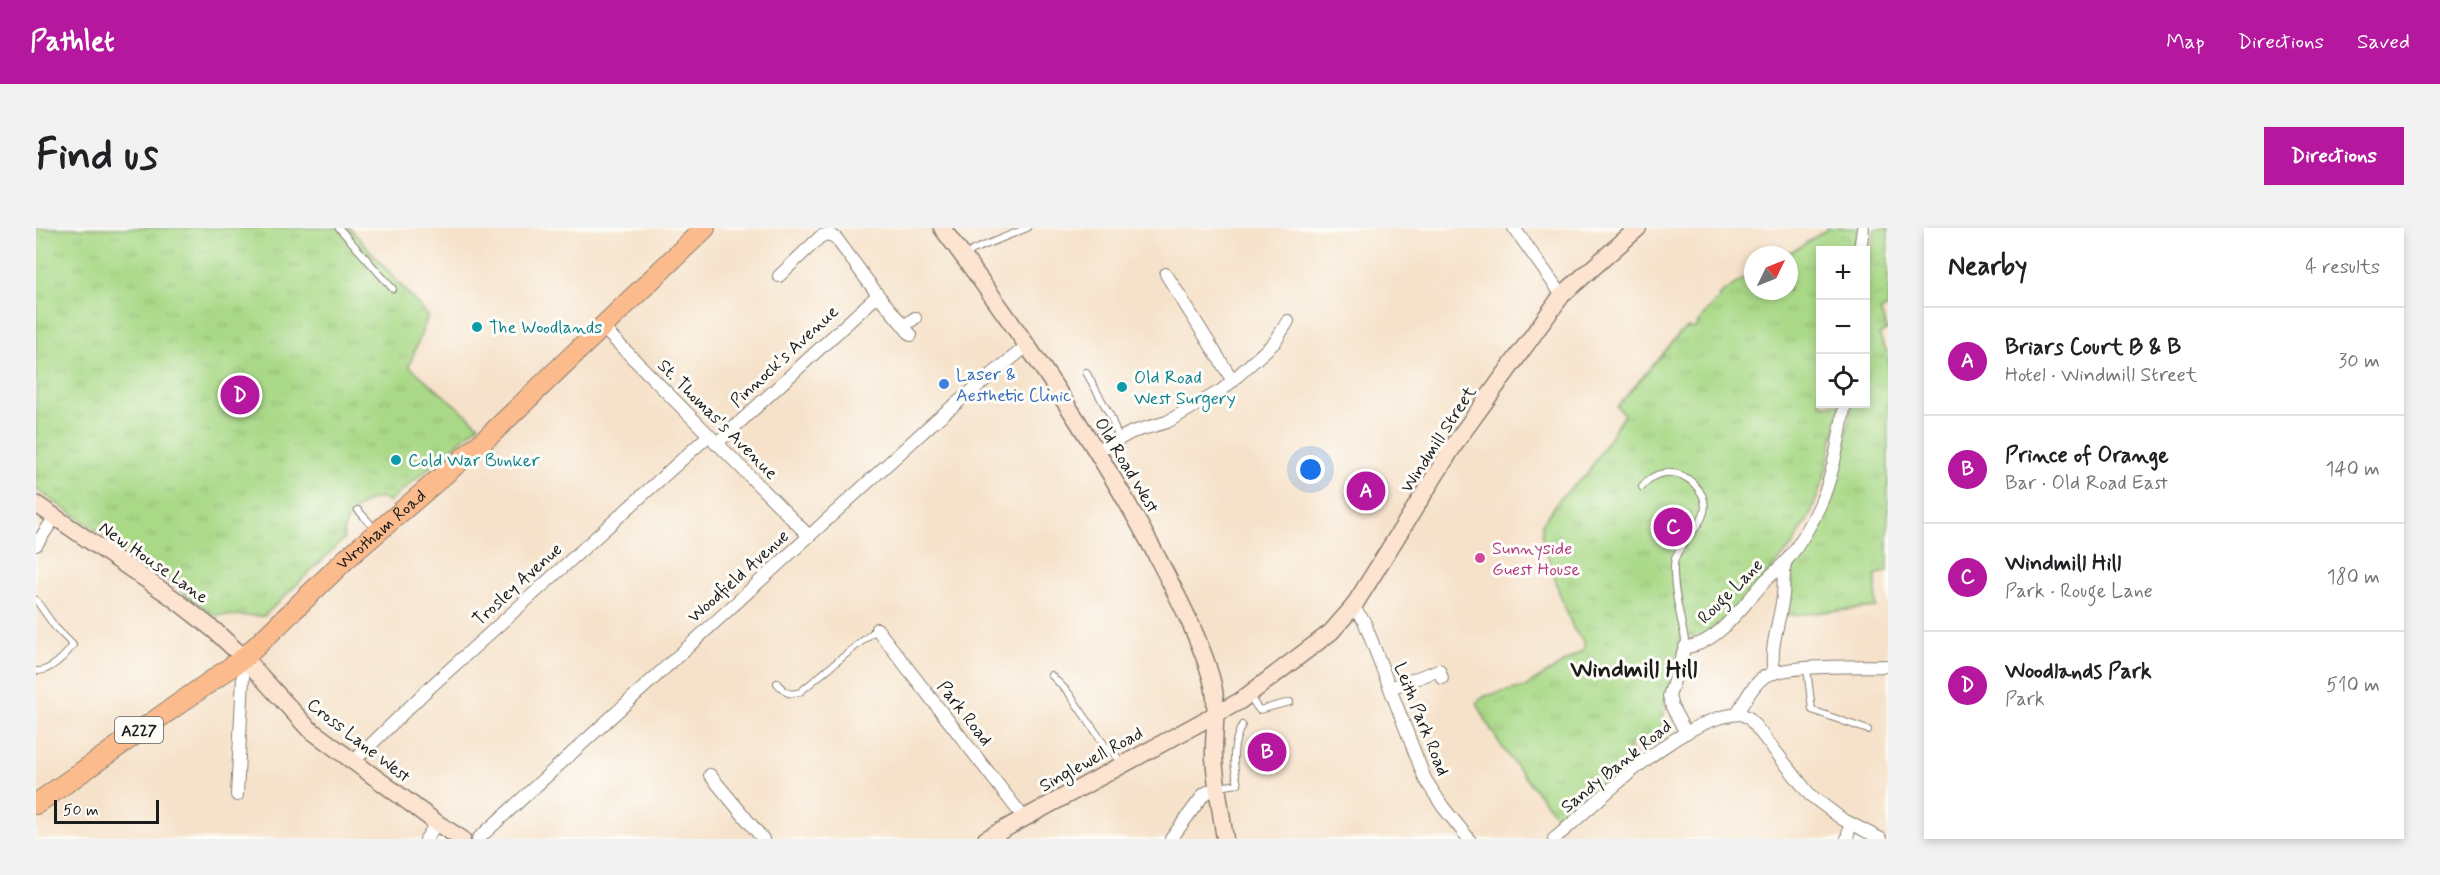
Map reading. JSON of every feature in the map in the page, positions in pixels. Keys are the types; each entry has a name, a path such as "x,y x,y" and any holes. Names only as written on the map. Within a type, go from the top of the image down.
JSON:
{"main road":[{"name":"Wrotham Road","path":"36,804 244,658 310,592 377,531 474,450 705,228"}],"street":[{"name":"Old Road West","path":"942,228 1028,345 1097,452 1138,521 1186,618 1212,682 1215,714 1214,758 1225,839"},
{"path":"1514,228 1563,294"},
{"name":"Windmill Street","path":"1215,714 1248,694 1316,645 1353,607 1458,439 1563,294 1638,228"},
{"path":"1861,246 1863,228"},
{"path":"779,276 820,237 830,234 836,238 907,331 915,318"},
{"path":"1166,274 1233,381"},
{"name":"Pinnock's Avenue","path":"712,440 878,295"},
{"path":"1097,452 1132,432 1171,420 1216,394 1275,342 1283,333 1288,321"},
{"name":"St. Thomas's Avenue","path":"602,327 808,536"},
{"name":"Woodfield Avenue","path":"478,839 936,420 1028,345"},
{"name":"Rouge Lane","path":"1684,647 1696,646 1713,636 1785,562 1803,536 1820,505 1836,450 1844,408"},
{"name":"Trosley Avenue","path":"353,762 410,705 712,440"},
{"name":"New House Lane","path":"36,504 173,598 214,630 244,658"},
{"path":"36,544 55,517"},
{"name":"Rouge Lane","path":"1774,672 1773,641 1783,594 1782,576 1785,562"},
{"name":"Leith Park Road","path":"1353,607 1364,621 1425,779 1443,807 1469,839"},
{"name":"Park Road","path":"877,629 1024,818"},
{"path":"1684,647 1669,696 1672,708 1686,733"},
{"path":"237,795 244,658"},
{"name":"Cross Lane West","path":"244,658 308,728 462,839"},
{"path":"1881,839 1828,810 1804,789 1749,718 1736,714 1756,684 1774,672 1888,666"},
{"path":"1390,688 1439,669"},
{"name":"Singlewell Road","path":"986,839 1215,714"},
{"name":"Sandy Bank Road","path":"1554,839 1668,743 1716,719 1736,714"},
{"path":"710,775 763,839"},
{"path":"1171,839 1204,795 1217,787"},
{"path":"426,839 437,823"},
{"path":"1847,839 1850,824"}],"lane":[{"path":"339,228 393,289"},
{"path":"964,258 973,250 1027,228"},
{"path":"1086,372 1110,415 1119,438"},
{"path":"1642,487 1655,476 1676,473 1694,484 1703,501 1704,510 1700,525 1678,551 1674,563 1682,624 1686,635 1684,647"},
{"path":"358,510 377,531"},
{"path":"36,600 54,627 73,645 65,657 42,671 36,670"},
{"path":"777,683 786,693 792,695 800,692 877,629"},
{"path":"1807,669 1812,710 1868,730"},
{"path":"1051,675 1068,692 1104,744 1123,763"},
{"path":"1248,694 1258,710 1290,702"},
{"path":"1217,787 1238,784 1233,765 1233,751 1242,724"}],"green space":[{"path":"36,228 350,228 428,316 409,366 479,425 389,502 374,499 358,508 346,523 344,539 264,616 213,615 146,564 36,489"},
{"name":"Windmill Hill","path":"1826,228 1858,228 1855,246 1816,246 1816,408 1840,408 1824,478 1811,514 1792,546 1737,609 1698,640 1691,635 1681,636 1677,661 1664,704 1663,738 1652,747 1643,736 1628,747 1637,759 1561,822 1504,749 1477,702 1485,696 1525,687 1584,650 1584,642 1574,630 1560,595 1542,538 1542,524 1561,497 1587,474 1624,414 1617,407 1680,333 1688,328 1694,329 1710,307 1720,299 1718,296 1744,278 1744,300 1798,300 1798,248"},
{"path":"1875,228 1888,228 1888,307 1880,311 1888,330 1879,335 1888,354 1888,572 1876,574 1876,607 1785,616 1794,561 1819,524 1836,483 1851,408 1870,408 1870,253"}],"place":[{"name":"The Woodlands","path":"477,327"},
{"name":"Laser & Aesthetic Clinic","path":"944,384"},
{"name":"Old Road West Surgery","path":"1122,387"},
{"name":"Woodlands Park","path":"240,395"},
{"name":"Cold War Bunker","path":"396,460"},
{"name":"Briars Court B & B","path":"1366,491"},
{"name":"Windmill Hill","path":"1673,527"},
{"name":"Sunnyside Guest House","path":"1480,558"},
{"name":"Prince of Orange","path":"1267,752"}],"district":[{"name":"Windmill Hill","path":"1634,669"}]}
